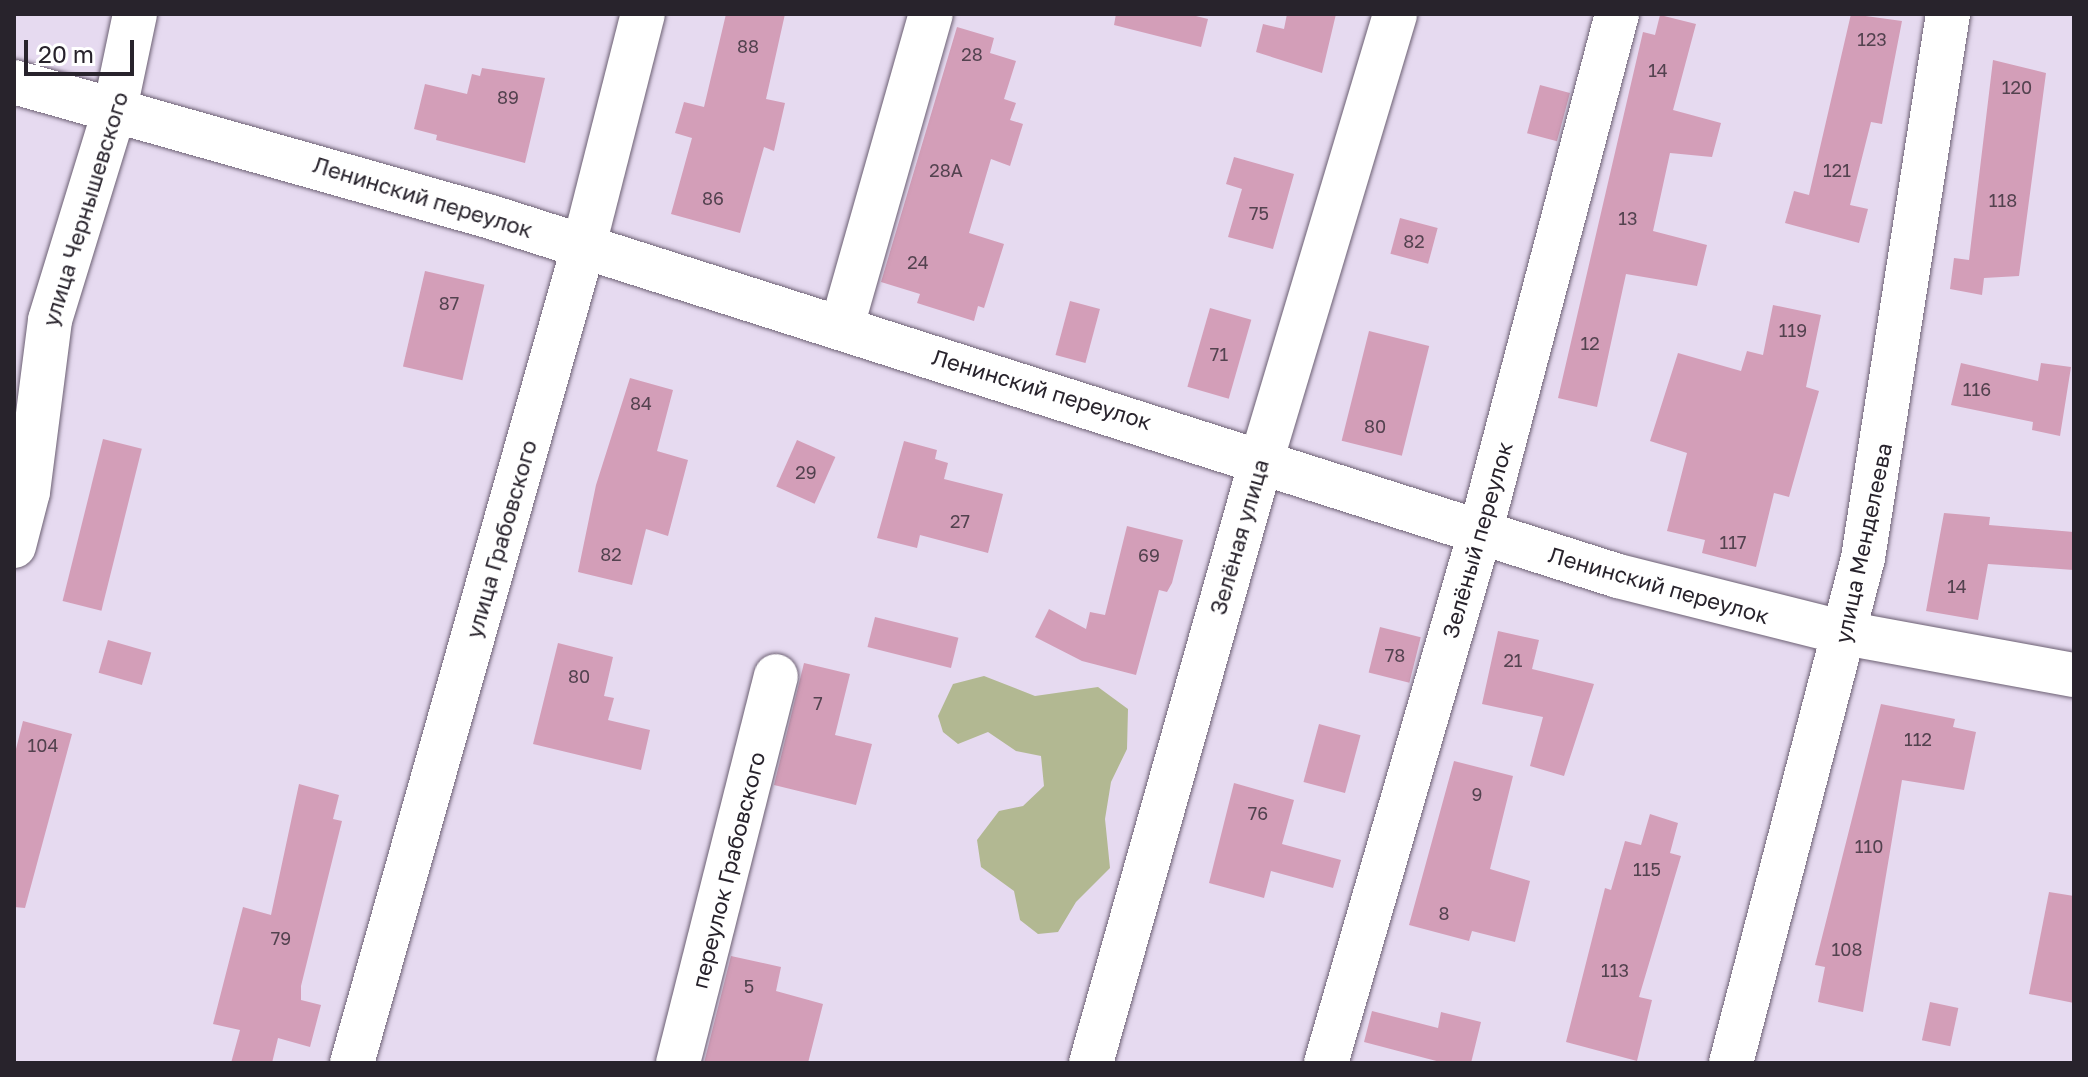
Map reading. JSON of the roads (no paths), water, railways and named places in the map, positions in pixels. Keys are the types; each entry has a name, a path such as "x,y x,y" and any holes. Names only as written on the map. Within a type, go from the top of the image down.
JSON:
{"street":[{"name":"улица Чернышевского","path":"14,546 28,492 50,320 115,109 135,14"},
{"name":"улица Грабовского","path":"352,1063 584,245 643,14"},
{"path":"842,326 931,14"},
{"name":"Зелёная улица","path":"1091,1063 1262,458 1395,14"},
{"name":"Зелёный переулок","path":"1326,1063 1480,533 1617,14"},
{"name":"улица Менделеева","path":"1731,1063 1845,633 1883,463 1948,14"},
{"name":"Ленинский переулок","path":"14,82 584,245 1262,458 1480,533 1741,610 1845,633 2074,675"},
{"name":"переулок Грабовского","path":"678,1063 776,676"}]}
